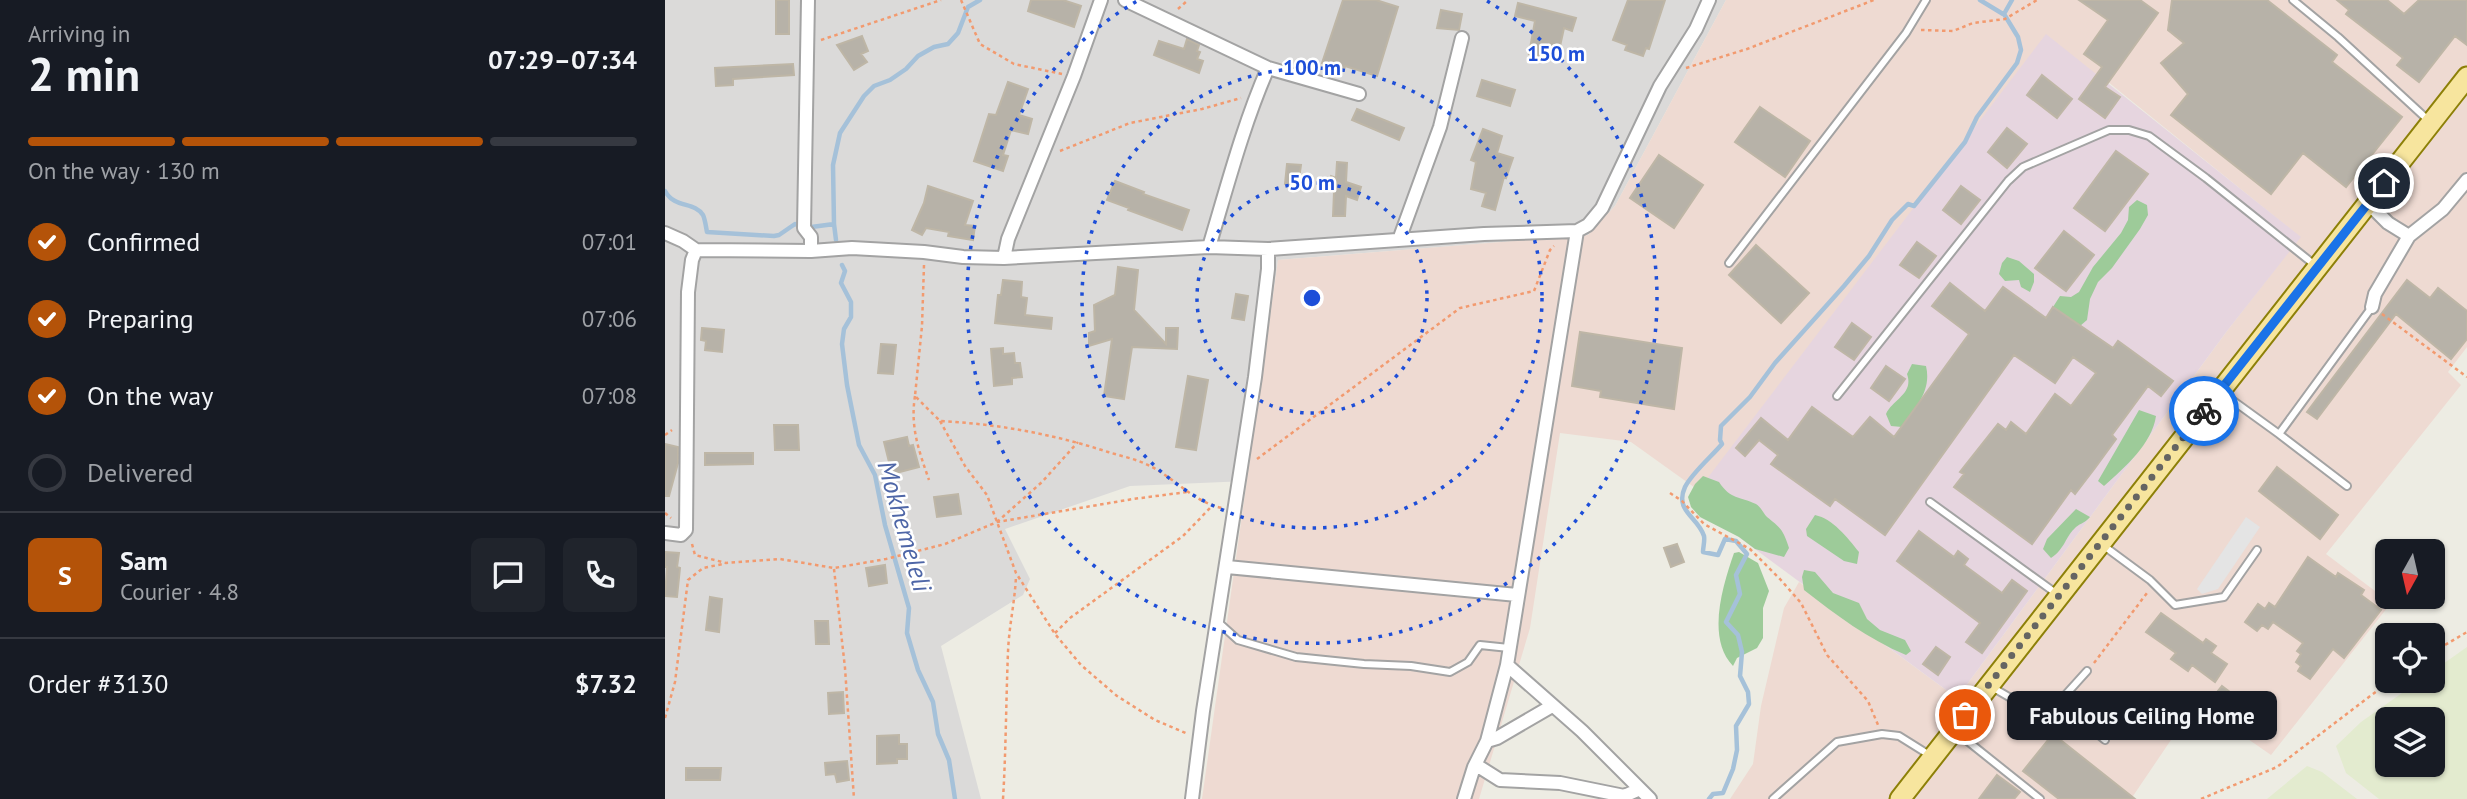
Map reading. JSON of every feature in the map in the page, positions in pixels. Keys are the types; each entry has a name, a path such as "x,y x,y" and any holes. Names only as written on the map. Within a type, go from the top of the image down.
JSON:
{"main road":[{"path":"1900,799 2467,77"}],"street":[{"path":"808,0 804,228 811,237 811,251"},
{"path":"1005,258 1008,239 1074,76 1101,0"},
{"path":"1125,0 1268,68 1359,94"},
{"path":"665,233 696,250 811,251 852,248 1005,258 1209,247 1268,249 1484,234 1574,232 1588,225 1602,208 1660,86 1696,29 1709,0"},
{"path":"1399,240 1440,127 1462,38"},
{"path":"1209,247 1257,93 1268,68"},
{"path":"2372,306 2375,294 2409,236 2443,209 2467,180"},
{"path":"2368,203 2388,223 2409,236"},
{"path":"1464,799 1474,767 1487,741 1507,665 1540,466 1574,232"},
{"path":"1192,799 1203,711 1255,377 1268,249"},
{"path":"665,533 681,535 686,530 688,292 696,250"},
{"path":"1227,567 1517,595"},
{"path":"1507,665 1582,732 1650,799"},
{"path":"1487,741 1552,706"},
{"path":"1474,767 1481,768 1500,780 1560,783 1624,796 1640,789"}],"lane":[{"path":"1729,263 1910,28 1927,0"},
{"path":"2293,0 2338,37 2431,123"},
{"path":"1837,396 2008,181 2023,167 2109,130 2129,130 2149,136 2318,267"},
{"path":"2279,433 2372,306"},
{"path":"2220,391 2347,486"},
{"path":"1930,502 2059,595"},
{"path":"2100,542 2154,584 2175,605 2224,597 2257,550"},
{"path":"1218,622 1238,639 1296,657 1411,666 1450,672 1468,662 1480,645 1509,648"},
{"path":"2059,702 2087,671"},
{"path":"1989,685 2009,697 2059,702 2105,740"},
{"path":"1954,730 2040,799"},
{"path":"1773,799 1837,742 1882,734 1899,736 1933,757"}],"path":[{"path":"808,45 941,0"},
{"path":"961,0 980,44 1014,64 1074,76"},
{"path":"1672,67 1681,70 1721,58 1874,0"},
{"path":"1910,28 1953,31 1973,23 2005,19 2037,0"},
{"path":"1041,158 1130,123 1202,109 1257,93"},
{"path":"1241,464 1251,465 1460,308 1534,290 1550,250 1574,232"},
{"path":"924,251 923,316 912,412 914,437 929,480"},
{"path":"2372,306 2467,377"},
{"path":"915,396 940,421 965,466 987,495 1016,573 1055,634 1081,665 1117,695 1155,720 1201,739"},
{"path":"940,421 992,424 1078,442 1150,465 1187,492 1212,506 1235,510"},
{"path":"997,522 1042,482 1078,442"},
{"path":"665,718 675,682 688,580 703,568 726,563 780,559 834,568 946,544 997,522 1187,492"},
{"path":"1670,493 1705,524 1750,549 1780,579 1801,603 1827,655 1868,701 1882,734"},
{"path":"1055,634 1070,618 1183,536 1212,506"},
{"path":"686,530 695,555 726,563"},
{"path":"834,568 855,799"},
{"path":"1003,799 1008,648 1016,573"},
{"path":"2087,671 2154,584"},
{"path":"2445,645 2467,632"},
{"path":"2201,799 2277,767 2375,692"}],"shaded area":[{"path":"665,0 1726,0 1615,206 1588,235 1278,260 1247,481 1130,486 1005,529 1030,579 1023,595 941,646 981,799 665,799"},
{"path":"1726,0 2467,0 2467,347 2448,372 2461,385 2326,554 2375,591 2375,609 2386,609 2271,755 2196,703 2131,799 1730,799 1753,764 1761,706 1784,608 1799,582 1957,698 2227,331 2300,237 2097,73 1698,490 1631,442 1560,433 1530,628 1479,799 1202,799 1278,260 1588,235 1615,206"},
{"path":"2046,34 2301,237 2227,331 1957,698 1690,501"},
{"path":"2246,517 2260,527 2218,589 2202,594 2197,589"}],"green space":[{"path":"2137,200 2147,205 2148,215 2112,268 2098,282 2090,299 2087,320 2080,326 2053,307 2060,296 2071,297 2079,292 2093,267 2121,233 2128,220 2129,207"},
{"path":"2007,257 2019,261 2034,274 2030,292 2021,287 2019,280 2005,281 1999,274"},
{"path":"1912,364 1926,366 1927,383 1917,406 1902,427 1891,426 1886,414 1908,387 1907,374"},
{"path":"2139,410 2156,416 2149,436 2136,454 2104,486 2098,481"},
{"path":"1703,476 1719,482 1731,495 1756,504 1779,527 1789,548 1784,557 1755,549 1739,537 1700,517 1691,507 1688,497"},
{"path":"2076,509 2090,517 2072,531 2051,558 2043,549 2047,539"},
{"path":"1815,515 1834,525 1850,540 1859,552 1857,564 1844,561 1807,536 1806,529"},
{"path":"1739,552 1758,563 1769,591 1763,608 1763,638 1757,648 1737,658 1733,666 1720,641 1719,611 1734,553"},
{"path":"1804,570 1815,572 1833,593 1859,603 1867,619 1880,630 1905,640 1911,651 1906,655 1879,642 1804,590"},
{"path":"2467,647 2467,799 2379,799 2346,773 2336,746 2375,712 2375,777 2445,777 2445,707 2382,707 2402,693 2445,693 2445,663"},
{"path":"2307,766 2322,772 2357,799 2267,799"}],"building":[{"path":"776,0 789,0 789,34 776,34"},
{"path":"1031,0 1063,0 1081,6 1074,27 1028,11"},
{"path":"1343,0 1376,0 1398,7 1377,76 1345,66 1344,70 1322,63"},
{"path":"1628,0 1665,0 1649,49 1646,48 1643,56 1625,50 1627,45 1613,40"},
{"path":"2079,0 2140,0 2158,13 2105,87 2120,97 2105,118 2079,99 2102,67 2084,54 2108,20"},
{"path":"2172,0 2267,0 2337,55 2332,62 2402,117 2346,187 2303,153 2271,194 2171,115 2188,94 2161,63 2184,43 2168,30"},
{"path":"2337,0 2387,0 2404,14 2419,0 2467,0 2467,45 2455,36 2419,82 2397,65 2403,58 2346,14 2349,10"},
{"path":"1518,3 1576,18 1572,31 1564,28 1557,60 1529,54 1535,21 1515,16"},
{"path":"1441,10 1462,14 1459,30 1437,28"},
{"path":"862,36 868,51 861,54 867,62 854,70 837,45"},
{"path":"1187,39 1199,45 1197,59 1203,61 1199,73 1154,55 1159,41 1184,49"},
{"path":"793,64 794,75 733,79 733,85 716,86 715,68"},
{"path":"2042,75 2072,99 2057,118 2027,95"},
{"path":"1482,80 1515,90 1510,106 1477,96"},
{"path":"1008,82 1028,89 1019,115 1032,119 1028,134 1011,130 1003,155 1008,156 1003,171 974,161 989,114 996,115"},
{"path":"1760,107 1810,141 1785,177 1735,142"},
{"path":"1357,109 1404,128 1399,140 1352,120"},
{"path":"2007,128 2027,144 2007,168 1988,152"},
{"path":"1483,129 1502,136 1497,153 1513,158 1506,178 1504,177 1495,210 1482,206 1486,193 1471,189 1476,162 1471,160"},
{"path":"2116,151 2148,174 2105,231 2074,208"},
{"path":"1659,155 1703,185 1674,228 1630,198"},
{"path":"1337,162 1347,163 1346,182 1361,187 1357,200 1346,196 1345,216 1333,216 1334,192 1326,189 1331,176 1336,178"},
{"path":"1287,164 1301,165 1298,186 1285,184"},
{"path":"1115,181 1189,210 1182,230 1107,200"},
{"path":"928,186 973,201 965,225 975,226 973,240 948,236 949,232 926,228 922,235 912,230"},
{"path":"1961,186 1980,200 1961,224 1943,210"},
{"path":"2064,231 2094,255 2066,291 2035,268"},
{"path":"1917,242 1936,256 1919,278 1900,265"},
{"path":"1756,245 1809,293 1781,323 1729,275"},
{"path":"1118,267 1138,270 1134,310 1166,344 1166,328 1178,328 1177,349 1132,347 1124,399 1104,396 1112,339 1089,346 1089,333 1095,331 1094,305 1115,295"},
{"path":"1003,280 1022,282 1021,297 1027,298 1025,315 1052,318 1051,329 995,323 998,295 1001,295"},
{"path":"2407,280 2430,298 2438,288 2467,311 2467,339 2451,359 2396,314 2317,419 2307,412"},
{"path":"1950,283 1985,311 2003,287 2046,318 2053,307 2113,348 2118,341 2173,381 2161,396 2148,386 2112,435 2116,439 2095,468 2075,494 2071,490 2032,544 1954,487 1964,474 1960,472 1998,424 2006,430 2011,422 2026,434 2055,394 2071,406 2096,373 2073,357 2055,383 2014,355 1885,535 1835,499 1830,506 1771,464 1778,455 1759,440 1745,456 1736,448 1761,418 1788,440 1812,407 1853,437 1870,417 1894,437 1969,334 1932,306"},
{"path":"1236,294 1248,296 1244,320 1232,318"},
{"path":"1852,323 1871,337 1854,360 1835,347"},
{"path":"702,328 724,330 722,352 705,350 706,341 701,340"},
{"path":"1580,332 1682,348 1674,409 1600,397 1601,391 1572,386"},
{"path":"881,344 896,345 893,374 878,373"},
{"path":"1003,348 1003,354 1014,353 1015,363 1020,363 1022,377 1012,378 1012,384 994,386 991,349"},
{"path":"1886,366 1905,379 1889,401 1871,388"},
{"path":"1188,376 1208,380 1196,450 1176,447"},
{"path":"774,425 798,425 799,450 775,450"},
{"path":"907,437 909,446 913,445 919,467 892,474 884,442"},
{"path":"665,444 678,447 678,463 669,496 665,496"},
{"path":"705,453 753,453 753,464 705,465"},
{"path":"2277,467 2338,515 2320,539 2259,491"},
{"path":"958,494 961,514 937,517 934,497"},
{"path":"1919,531 1954,557 1958,551 1968,559 1964,565 2002,593 2012,580 2027,591 1982,653 1966,642 1980,623 1897,561"},
{"path":"1677,544 1684,562 1671,567 1664,548"},
{"path":"665,552 679,553 677,597 665,596"},
{"path":"2308,557 2336,577 2338,573 2364,590 2361,595 2375,606 2375,609 2381,610 2344,658 2333,649 2310,679 2298,671 2301,666 2296,662 2301,654 2297,651 2303,643 2273,622 2268,629 2262,625 2257,631 2245,622 2258,604 2265,609 2269,603 2275,607"},
{"path":"885,565 887,583 869,586 866,568"},
{"path":"710,597 722,599 719,632 706,630"},
{"path":"2161,613 2203,643 2206,639 2216,646 2211,653 2227,664 2215,682 2192,665 2188,671 2171,659 2176,653 2146,632"},
{"path":"815,621 828,621 829,644 816,644"},
{"path":"1936,647 1950,657 1938,675 1923,664"},
{"path":"2222,686 2255,711 2244,726 2210,701"},
{"path":"843,692 844,713 829,714 828,693"},
{"path":"2053,734 2135,799 2059,799 2023,771"},
{"path":"899,735 899,744 907,744 907,759 897,759 897,763 877,764 877,736"},
{"path":"847,761 849,780 837,782 835,774 826,775 825,763"},
{"path":"686,768 721,768 720,780 686,780"},
{"path":"1997,775 2020,792 2014,799 1979,799"}],"waterway":[{"path":"834,224 833,165 840,133 864,96 874,86 890,80 906,69 918,56 934,47 948,44 958,33 968,7 980,0"},
{"path":"1980,0 2003,14"},
{"path":"1709,799 1713,794 1723,793 1737,750 1736,726 1749,704 1748,692 1740,676 1742,652 1738,635 1726,622 1740,594 1736,575 1747,554 1736,541 1725,539 1718,555 1703,552 1704,536 1682,502 1685,487 1722,444 1721,426 1750,397 1775,363 1869,256 1892,220 1908,204 1914,206 1965,142 1977,117 2017,63 2021,50 2018,37 2004,14 2012,0"},
{"name":"Mokhemeleli","path":"665,191 679,203 699,211 704,217 707,232 774,236 795,224 804,228 834,224 836,240"},
{"name":"Mokhemeleli","path":"842,265 845,271 841,283 851,302 851,317 844,329 842,344 859,445 875,475 885,525 909,608 907,633 918,670 933,702 938,734 949,760 955,799"}],"way so far":[{"path":"1965,715 2204,411"}],"place":[{"name":"Fabulous Ceiling Home","path":"1965,715"}],"route":[{"path":"2204,411 2384,183"}]}
